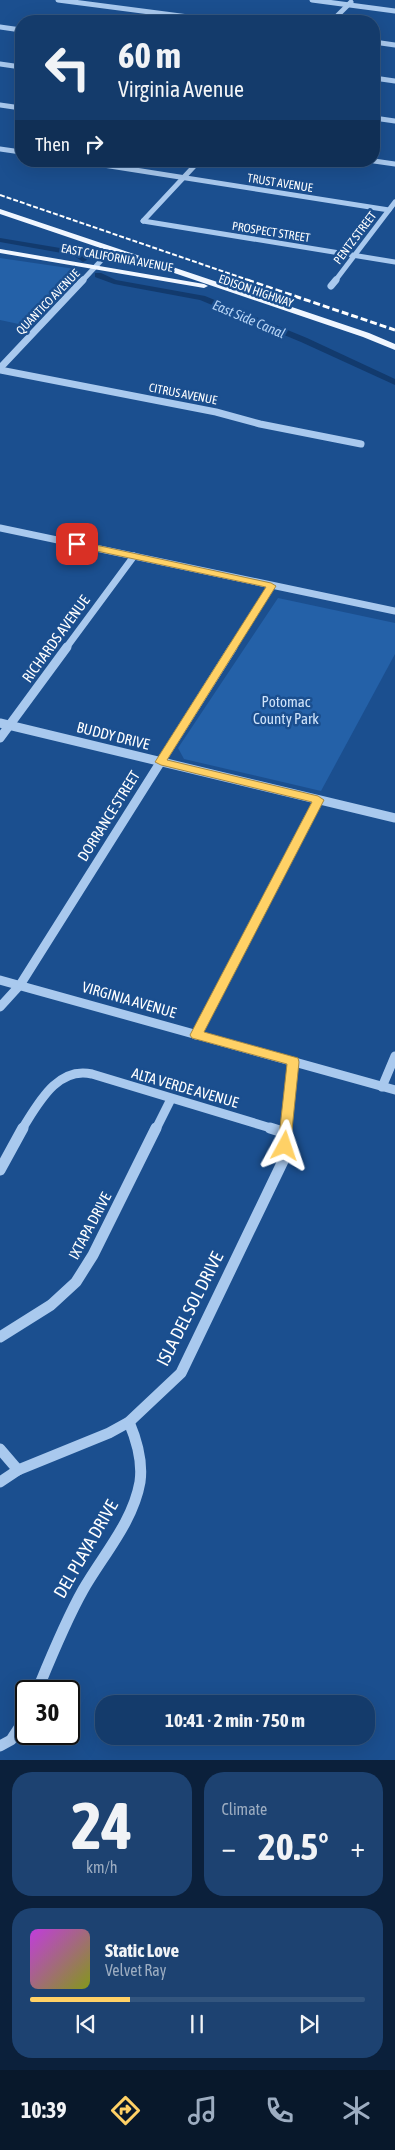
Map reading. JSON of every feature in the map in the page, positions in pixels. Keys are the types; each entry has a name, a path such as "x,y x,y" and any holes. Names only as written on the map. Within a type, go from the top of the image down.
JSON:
{"main road":[{"name":"EDISON HIGHWAY","path":"0,212 230,288 366,335 395,348"},
{"name":"EAST CALIFORNIA AVENUE","path":"0,250 204,286 230,288"},
{"name":"EDISON HIGHWAY","path":"111,250 132,260 204,286 358,339 395,348"}],"street":[{"path":"58,0 173,15"},
{"path":"312,0 395,10"},
{"path":"338,15 352,0"},
{"path":"0,27 15,29"},
{"path":"380,43 395,45"},
{"path":"0,64 15,66"},
{"path":"380,79 395,81"},
{"path":"0,105 15,107"},
{"path":"380,119 395,121"},
{"path":"0,149 15,151"},
{"path":"380,162 395,164"},
{"name":"TRUST AVENUE","path":"115,167 389,210"},
{"path":"183,178 193,167"},
{"name":"PROSPECT STREET","path":"183,178 143,221 395,262"},
{"name":"PENTZ STREET","path":"331,286 395,202"},
{"name":"QUANTICO AVENUE","path":"0,369 111,250"},
{"name":"CITRUS AVENUE","path":"0,369 212,411 260,424 361,444"},
{"path":"0,528 395,611"},
{"name":"RICHARDS AVENUE","path":"0,738 134,556"},
{"name":"DORRANCE STREET","path":"0,1007 20,985 271,586"},
{"name":"BUDDY DRIVE","path":"0,723 395,818"},
{"path":"196,1035 318,800"},
{"name":"VIRGINIA AVENUE","path":"0,980 395,1090"},
{"path":"382,1087 395,1056"},
{"name":"ISLA DEL SOL DRIVE","path":"0,1482 18,1470 109,1433 129,1422 181,1373 284,1159 293,1062"},
{"name":"ALTA VERDE AVENUE","path":"0,1170 43,1096 57,1081 76,1072 95,1075 286,1133"},
{"name":"IXTAPA DRIVE","path":"0,1337 51,1305 76,1282 93,1255 171,1099"},
{"name":"DEL PLAYA DRIVE","path":"42,1680 66,1621 133,1508 140,1480 141,1453 129,1422"},
{"path":"0,1449 18,1470"},
{"path":"0,1746 11,1740 15,1734"}],"green space":[{"path":"0,258 75,269 79,272 28,326 0,320"},
{"name":"Potomac County Park","path":"278,598 395,623 395,654 321,791 184,759 178,748"}],"waterway":[{"name":"East Side Canal","path":"0,240 75,253 81,256 83,260"},
{"name":"East Side Canal","path":"98,275 114,282 202,298 304,340 395,382"}],"railway":[{"path":"0,195 251,281"},
{"path":"247,280 395,330"}],"route":[{"path":"77,544 271,586 161,762 318,800 196,1035 293,1062 285,1146"}]}
